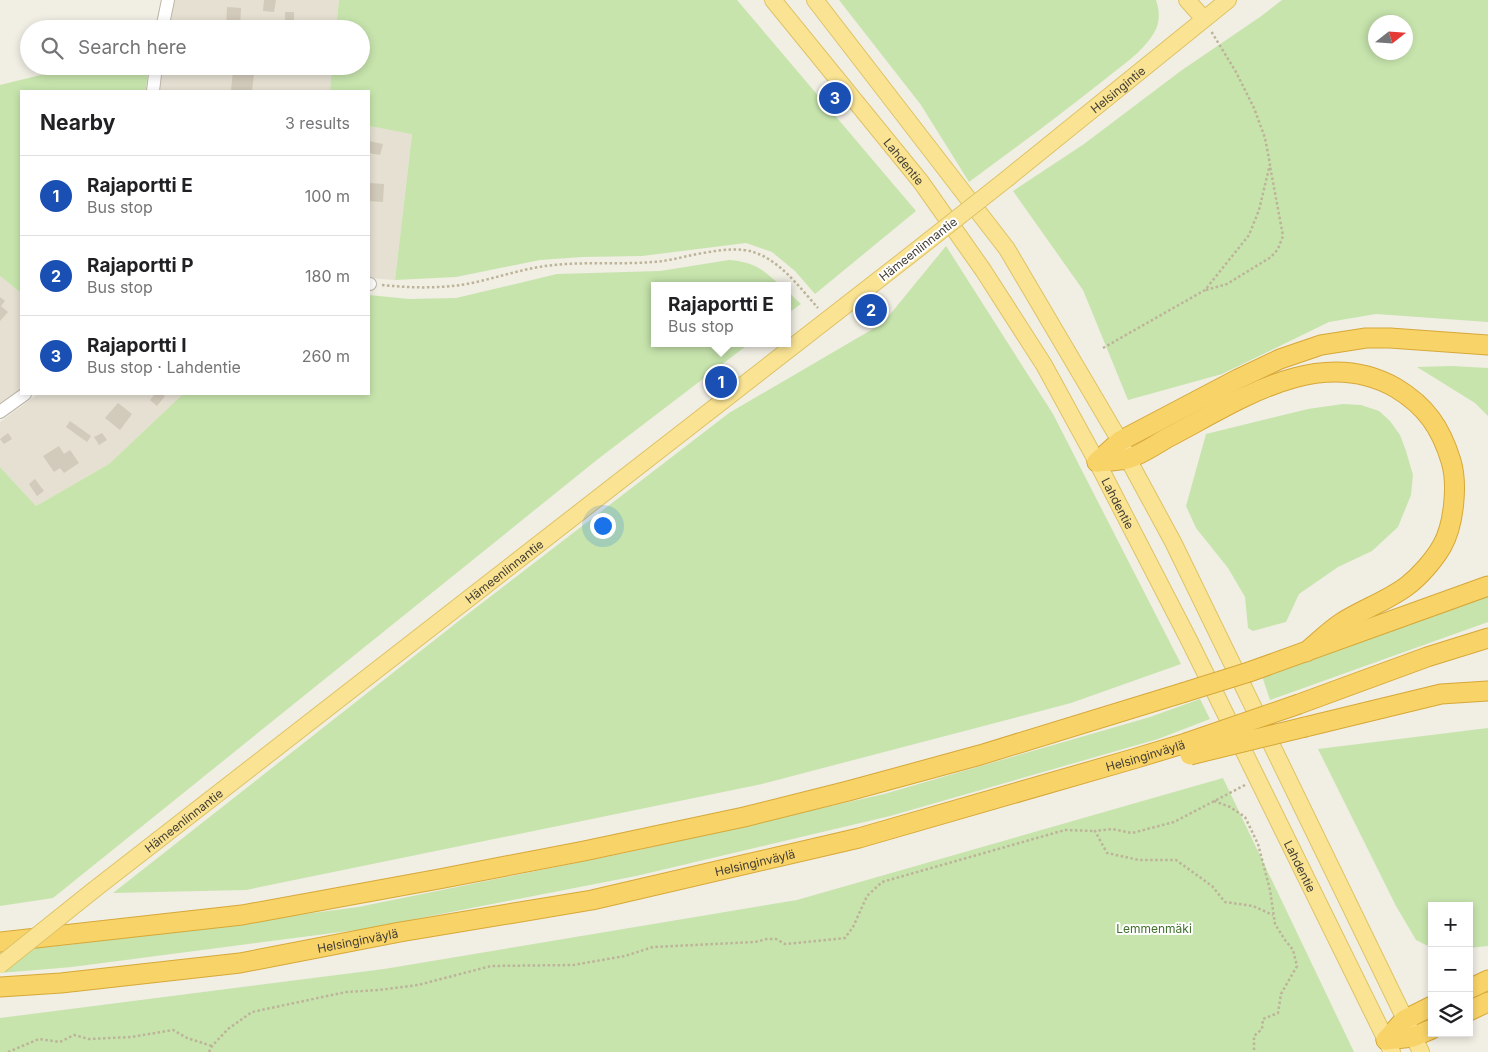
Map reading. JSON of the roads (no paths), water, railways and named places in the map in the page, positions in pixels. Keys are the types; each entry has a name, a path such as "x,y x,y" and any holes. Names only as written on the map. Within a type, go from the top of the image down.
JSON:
{"highway":[{"path":"1097,462 1120,441 1238,379 1280,360 1321,345 1366,338 1488,345"},
{"path":"1097,462 1128,459 1251,394 1282,381 1312,374 1346,373 1373,378 1406,394 1424,410 1436,424 1444,440 1453,468 1452,513 1442,546 1408,585 1384,601 1341,623 1306,652"},
{"path":"0,942 242,914 431,881 744,817 980,755 1182,694 1306,652 1488,586"},
{"name":"Helsinginväylä","path":"0,987 61,983 240,963 400,932 592,900 859,838 1133,759 1188,749 1299,704 1488,638"},
{"path":"1188,749 1305,727 1441,694 1488,690"},
{"path":"1473,987 1488,980"},
{"path":"1473,1009 1488,1002"},
{"path":"1389,1046 1404,1020 1428,1008"},
{"path":"1389,1046 1417,1045 1428,1033"}],"main road":[{"name":"Lahdentie","path":"774,0 921,182 983,270 1044,365 1097,462 1189,640 1389,1046"},
{"path":"816,0 1007,249 1120,441 1173,542 1417,1045"},
{"path":"1187,0 1204,19"},
{"name":"Helsingintie","path":"1008,178 1228,0"},
{"name":"Hämeenlinnantie","path":"0,965 1008,178"}],"street":[{"path":"164,20 168,0"},
{"path":"153,90 155,75"},
{"path":"0,412 24,395"}],"place":[{"name":"Rajaportti I","path":"835,98"},
{"name":"Rajaportti P","path":"871,310"},
{"name":"Rajaportti E","path":"721,382"}],"park label":[{"name":"Lemmenmäki","path":"1154,928"}]}
